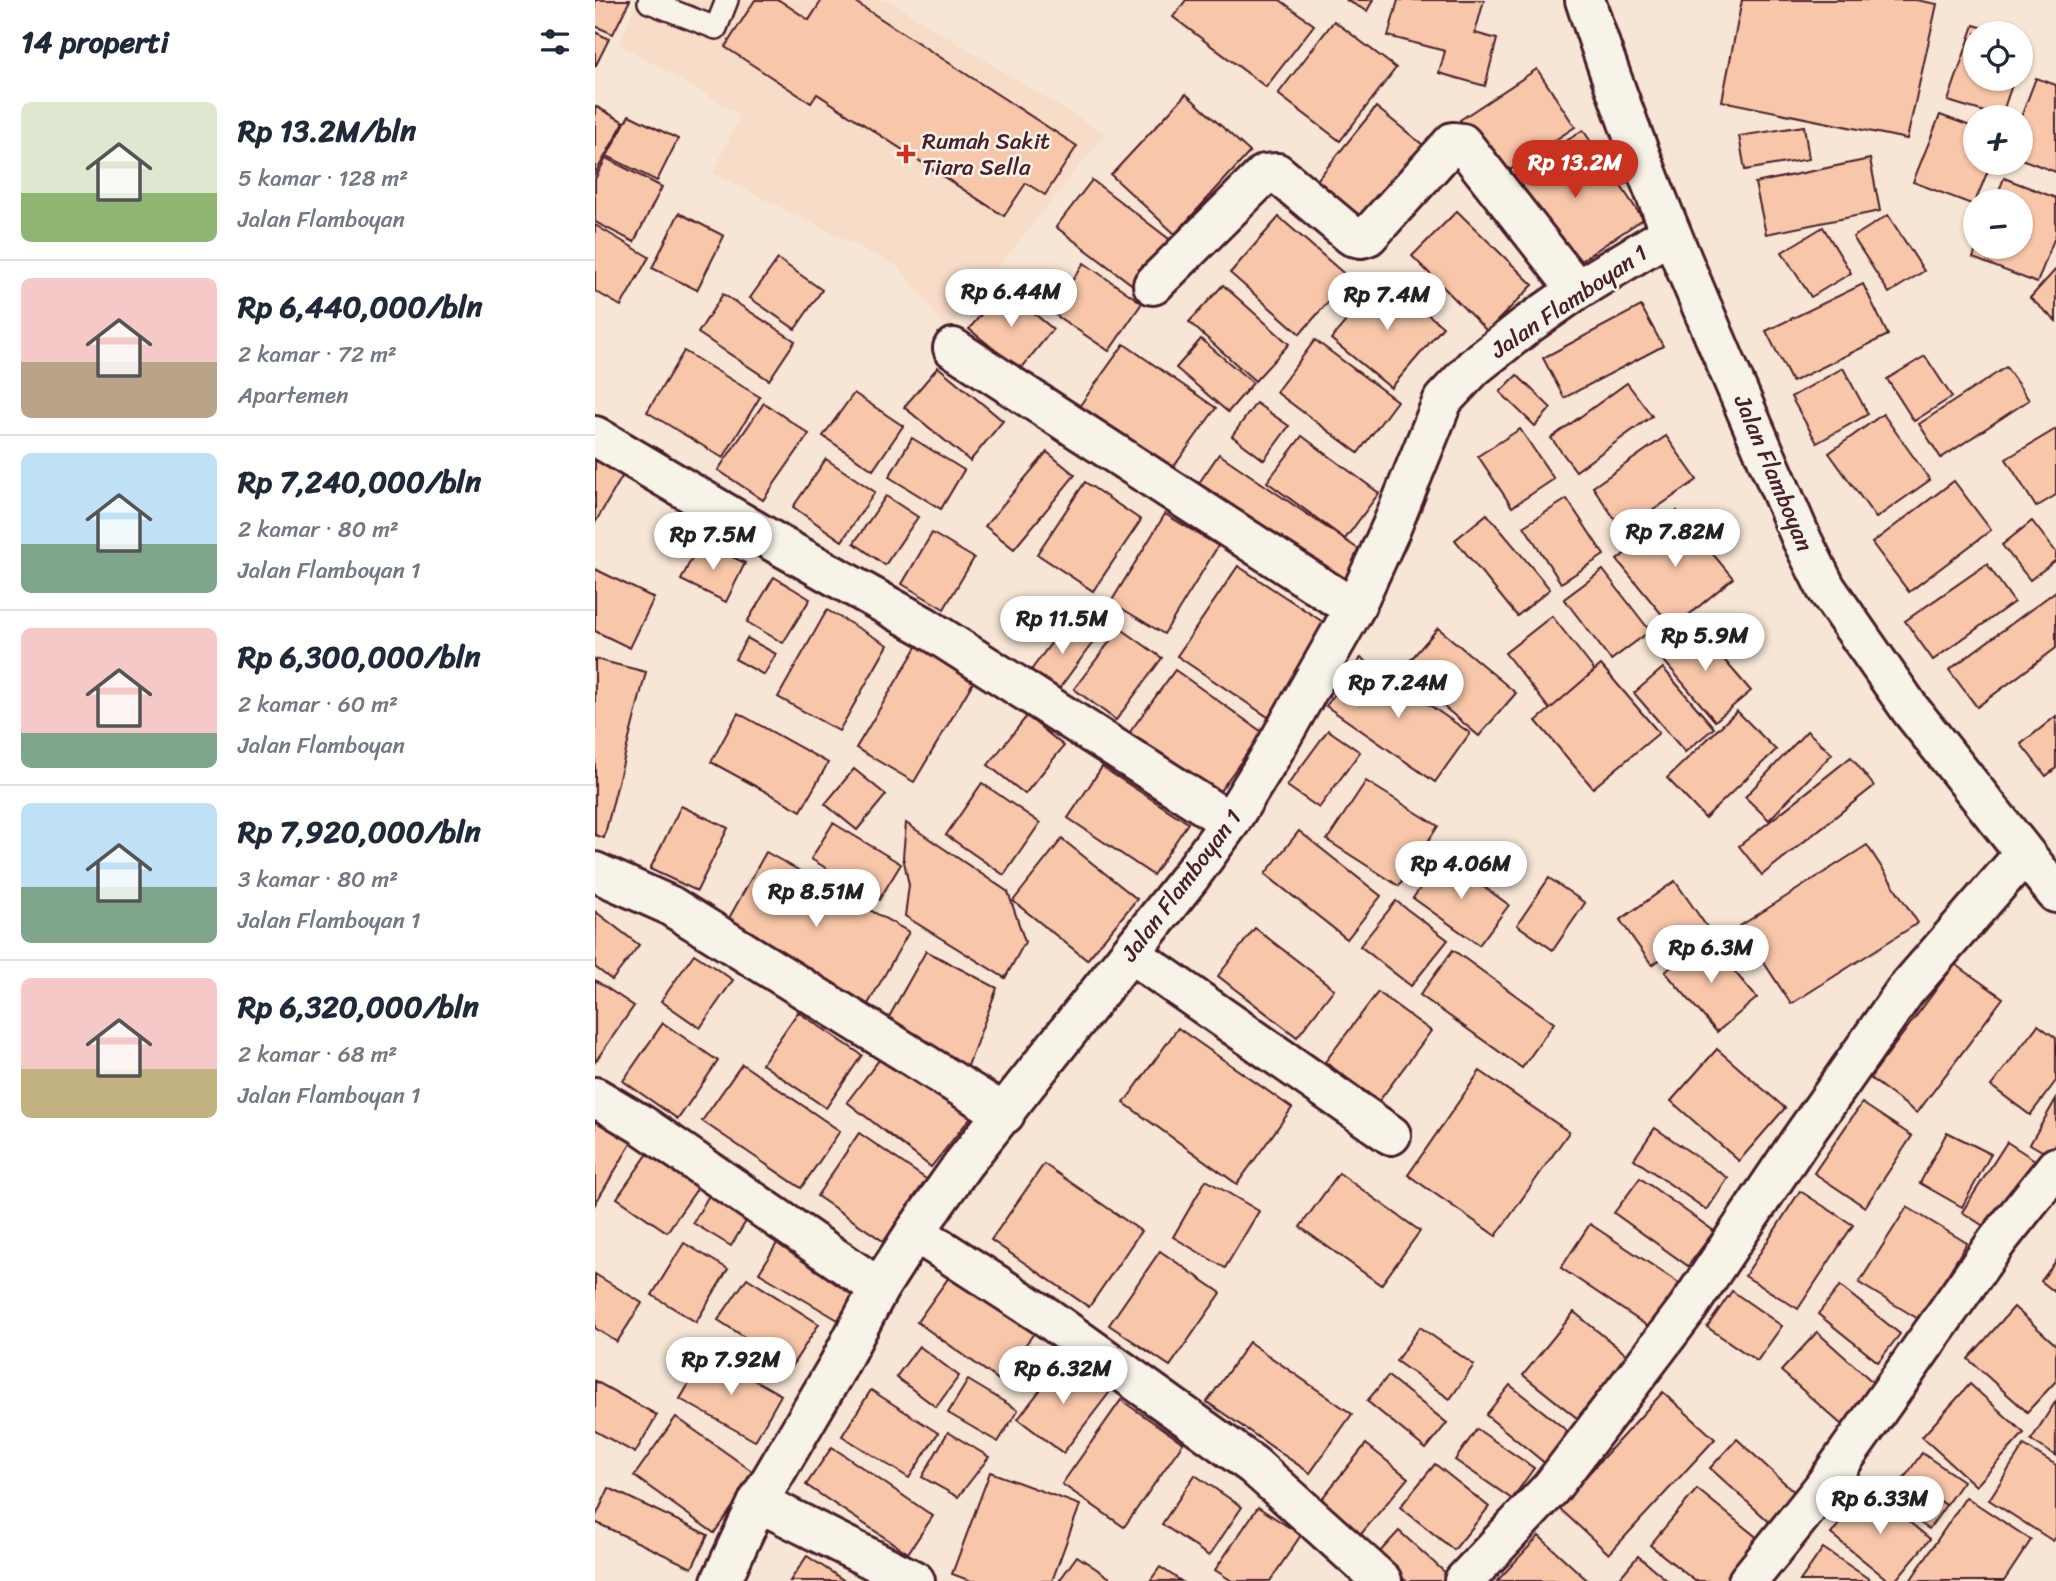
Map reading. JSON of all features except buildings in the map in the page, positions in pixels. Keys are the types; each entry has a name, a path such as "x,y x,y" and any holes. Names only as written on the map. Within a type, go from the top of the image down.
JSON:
{"street":[{"name":"Jalan Flamboyan","path":"1585,0 1612,83 1671,233 1797,527 1826,588 1910,709 2056,893"},
{"path":"1153,285 1265,174 1277,173 1352,236 1361,238 1369,236 1453,142 1458,142 1462,143 1577,290"},
{"name":"Jalan Flamboyan 1","path":"721,1581 758,1502 838,1366 879,1288 915,1232 963,1164 1191,877 1230,822 1354,609 1391,528 1443,400 1474,367 1527,325 1577,290 1671,233"},
{"path":"953,348 1354,609"},
{"path":"595,436 923,626 1230,822"},
{"path":"1464,1581 1552,1488 1687,1309 1798,1142 1905,991 2024,854"},
{"path":"595,872 669,905 1005,1114"},
{"path":"1130,953 1391,1135"},
{"path":"595,1097 642,1125 879,1288"},
{"path":"1748,1581 1823,1488 1998,1240 2056,1167"},
{"path":"915,1232 1048,1318 1253,1465 1382,1581"},
{"path":"758,1502 915,1581"}],"lane":[{"path":"650,0 649,2 716,28 727,0"}],"shaded area":[{"name":"Rumah Sakit Tiara Sella","path":"637,0 887,0 1105,134 948,330 899,267 713,173 740,115 620,44"}],"place":[{"name":"Rumah Sakit Tiara Sella","path":"906,154"}]}
